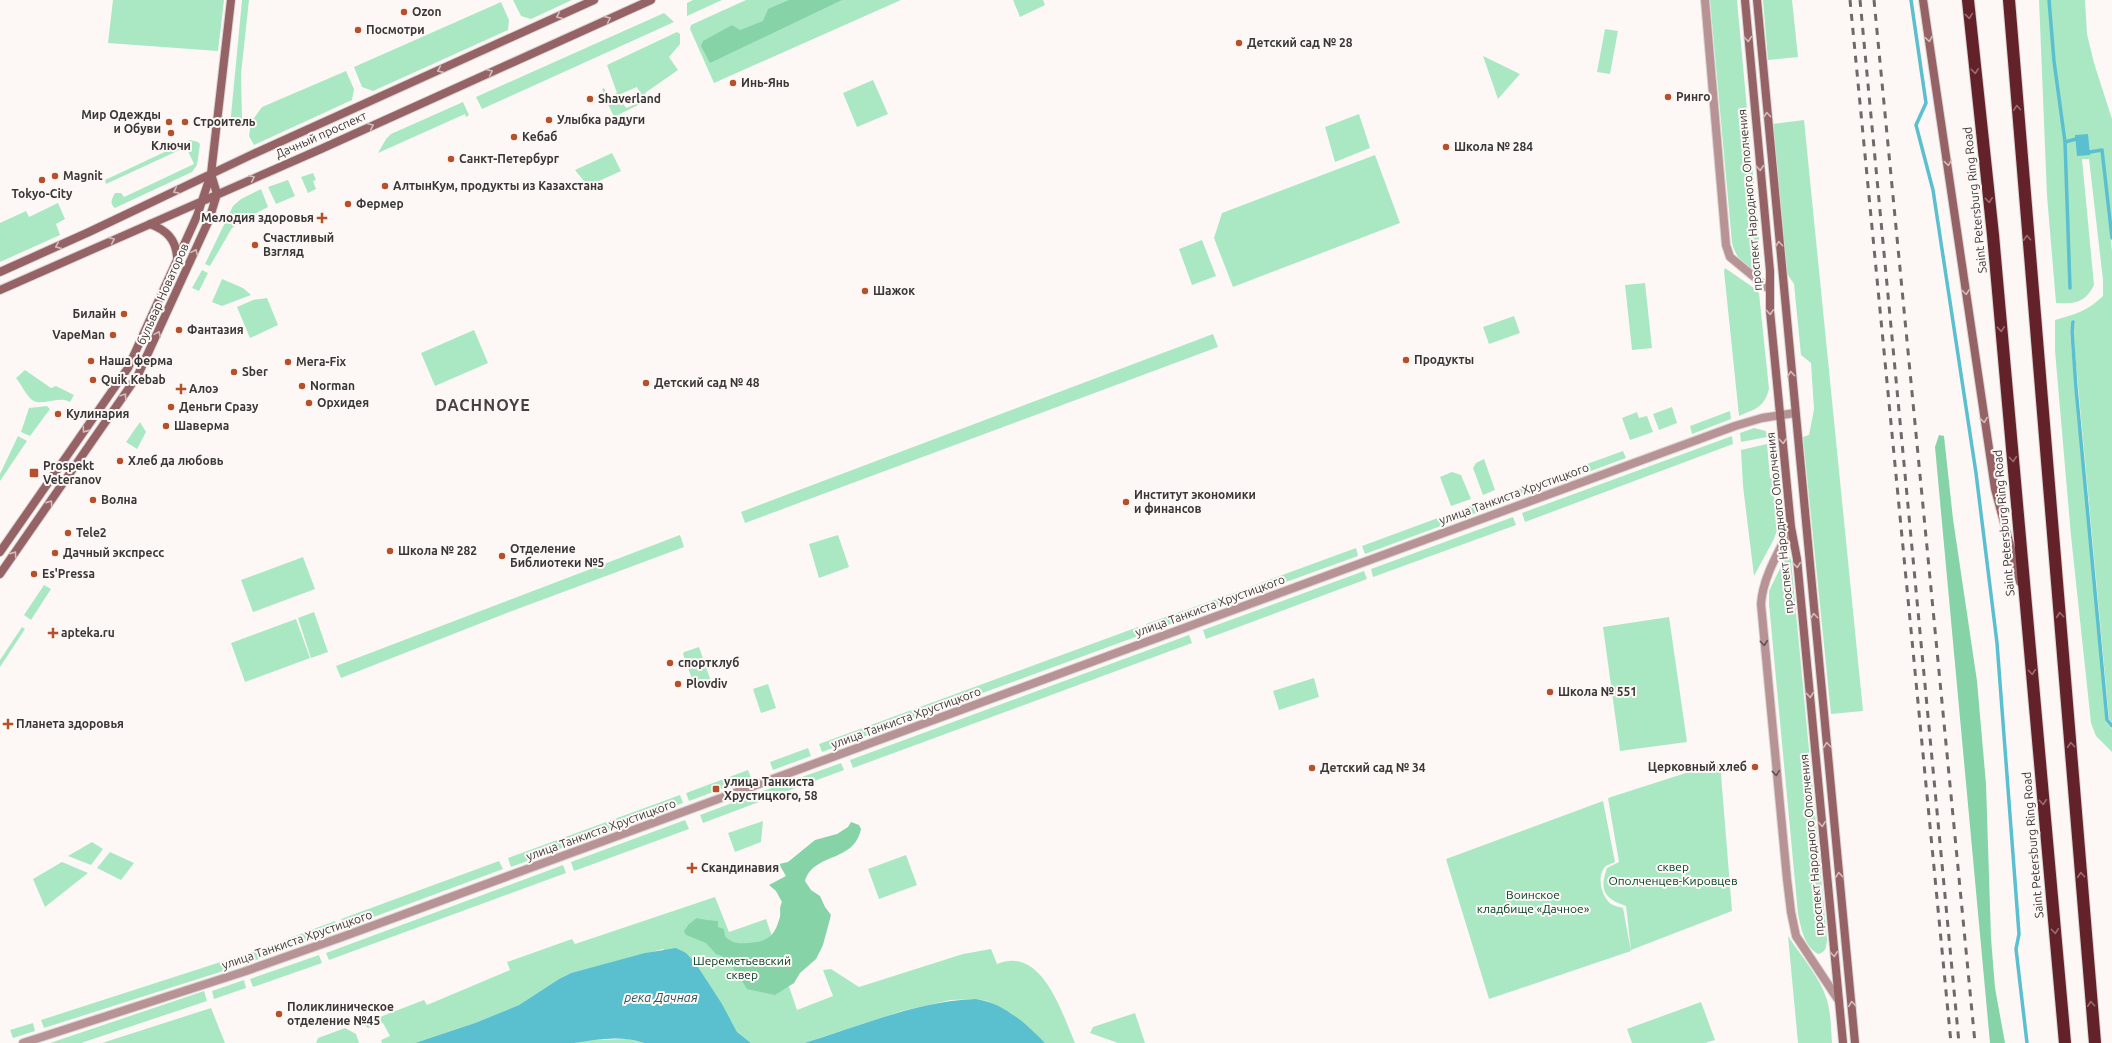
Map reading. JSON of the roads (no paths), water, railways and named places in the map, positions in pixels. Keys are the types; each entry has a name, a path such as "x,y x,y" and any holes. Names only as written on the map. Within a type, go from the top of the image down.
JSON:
{"highway":[{"name":"Saint Petersburg Ring Road","path":"1968,0 1993,234 2064,1043"},
{"path":"2009,0 2094,1043"},
{"path":"2013,57 2017,0"}],"main road":[{"name":"бульвар Новаторов","path":"0,552 128,368 177,261 211,174 231,0"},
{"name":"Дачный проспект","path":"0,272 211,174 594,0"},
{"name":"Дачный проспект","path":"0,290 651,0"},
{"name":"проспект Народного Ополчения","path":"1745,0 1770,271 1770,312 1791,527 1797,559 1843,1043"},
{"name":"проспект Народного Ополчения","path":"1756,0 1855,1043"},
{"path":"1924,0 1995,488 2025,604"},
{"name":"бульвар Новаторов","path":"0,574 138,375 209,220 217,194 211,174"},
{"path":"150,224 163,229 172,239 176,246 177,261"}],"street":[{"path":"1705,0 1726,245 1730,257 1740,267 1770,290"},
{"name":"улица Танкиста Хрустицкого","path":"23,1043 313,948 1729,429 1762,418 1795,413"},
{"path":"1791,527 1766,576 1762,590 1761,604 1790,912 1796,936 1839,1001"}],"water":[{"path":"2088,134 2090,155 2077,156 2075,135"},
{"name":"река Дачная","path":"676,948 686,953 696,964 722,1004 737,1032 751,1043 644,1043 618,1038 574,1043 415,1043 475,1023 519,1005 571,973 645,953"},
{"path":"976,999 996,1005 1014,1015 1045,1043 804,1043 910,1009 932,1004"}],"waterway":[{"path":"1911,0 1926,103 1916,125 1933,190 1976,473 1997,643 2019,934 2016,949 2027,1043"},
{"path":"2049,0 2054,61 2065,142 2070,288"},
{"path":"2065,142 2076,139"},
{"path":"2090,152 2102,150 2112,238"},
{"path":"2073,322 2072,332 2076,388 2107,720 2112,726"}],"railway":[{"path":"1850,0 1951,1043"},
{"path":"1860,0 1959,1043"},
{"path":"1874,0 1975,1043"}],"place":[{"name":"Ozon","path":"404,12"},
{"name":"Посмотри","path":"358,30"},
{"name":"Детский сад № 28","path":"1239,43"},
{"name":"Инь-Янь","path":"733,83"},
{"name":"Ринго","path":"1668,97"},
{"name":"Shaverland","path":"590,99"},
{"name":"Улыбка радуги","path":"549,120"},
{"name":"Мир Одежды и Обуви","path":"169,122"},
{"name":"Строитель","path":"185,122"},
{"name":"Ключи","path":"171,133"},
{"name":"Кебаб","path":"514,137"},
{"name":"Школа № 284","path":"1446,147"},
{"name":"Санкт-Петербург","path":"451,159"},
{"name":"Magnit","path":"55,176"},
{"name":"Tokyo-City","path":"42,180"},
{"name":"АлтынКум, продукты из Казахстана","path":"385,186"},
{"name":"Фермер","path":"348,204"},
{"name":"Мелодия здоровья","path":"322,218"},
{"name":"Счастливый Взгляд","path":"255,245"},
{"name":"Шажок","path":"865,291"},
{"name":"Билайн","path":"124,314"},
{"name":"Фантазия","path":"179,330"},
{"name":"VapeMan","path":"113,335"},
{"name":"Продукты","path":"1406,360"},
{"name":"Наша ферма","path":"91,361"},
{"name":"Мега-Fix","path":"288,362"},
{"name":"Sber","path":"234,372"},
{"name":"Quik Kebab","path":"93,380"},
{"name":"Детский сад № 48","path":"646,383"},
{"name":"Norman","path":"302,386"},
{"name":"Алоэ","path":"181,389"},
{"name":"Орхидея","path":"309,403"},
{"name":"Деньги Сразу","path":"171,407"},
{"name":"Кулинария","path":"58,414"},
{"name":"Шаверма","path":"166,426"},
{"name":"Хлеб да любовь","path":"120,461"},
{"name":"Prospekt Veteranov","path":"34,473"},
{"name":"Волна","path":"93,500"},
{"name":"Институт экономики и финансов","path":"1126,502"},
{"name":"Tele2","path":"68,533"},
{"name":"Школа № 282","path":"390,551"},
{"name":"Дачный экспресс","path":"55,553"},
{"name":"Отделение Библиотеки №5","path":"502,556"},
{"name":"Es'Pressa","path":"34,574"},
{"name":"apteka.ru","path":"53,633"},
{"name":"спортклуб","path":"670,663"},
{"name":"Plovdiv","path":"678,684"},
{"name":"Школа № 551","path":"1550,692"},
{"name":"Планета здоровья","path":"8,724"},
{"name":"Церковный хлеб","path":"1755,767"},
{"name":"Детский сад № 34","path":"1312,768"},
{"name":"улица Танкиста Хрустицкого, 58","path":"716,789"},
{"name":"Скандинавия","path":"692,868"},
{"name":"Поликлиническое отделение №45","path":"279,1014"}],"district":[{"name":"DACHNOYE","path":"483,405"}],"park label":[{"name":"сквер Ополченцев-Кировцев","path":"1673,874"},
{"name":"Воинское кладбище «Дачное»","path":"1533,902"},
{"name":"Шереметьевский сквер","path":"742,968"}]}
